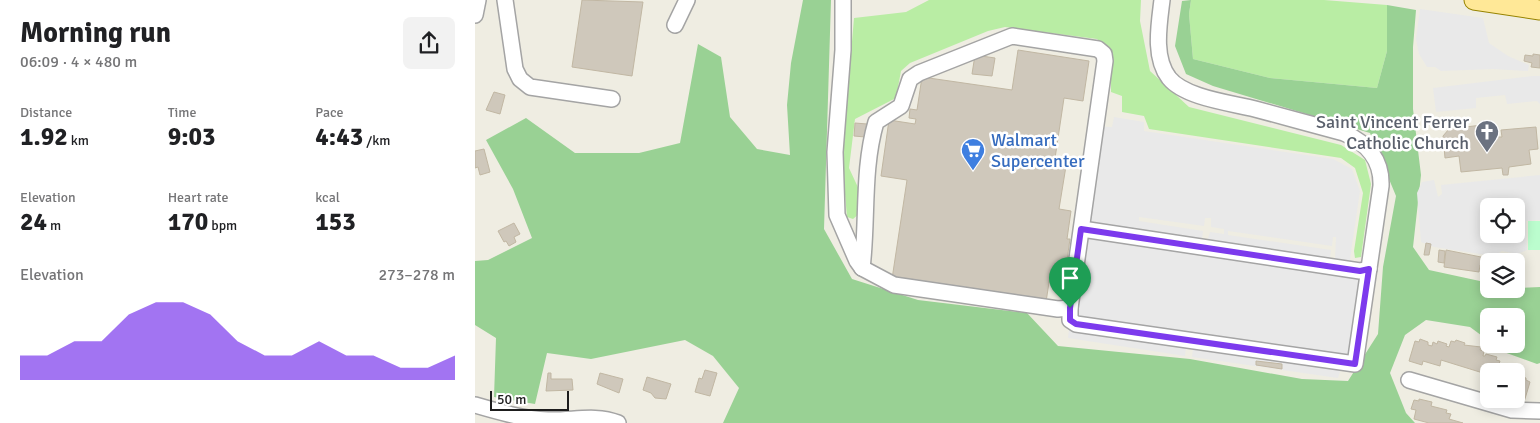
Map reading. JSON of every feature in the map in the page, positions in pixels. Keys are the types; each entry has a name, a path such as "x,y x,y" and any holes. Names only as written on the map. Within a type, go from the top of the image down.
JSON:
{"main road":[{"path":"1475,0 1540,10"}],"street":[{"path":"475,15 478,0"},
{"path":"505,0 515,69 521,79 530,87 613,98"},
{"path":"675,25 687,0"},
{"path":"843,0 843,50 835,152 837,215 857,261 863,268 894,285 1058,309 1070,308"},
{"path":"863,268 865,246 864,214 872,136 876,122 901,106 910,79 919,73 1012,36 1098,49 1104,54 1105,61 1070,308 1070,320 1076,324 1355,364 1381,182 1377,161 1369,148 1359,140 1344,133 1215,100 1180,87 1170,79 1163,65 1159,50 1162,0"},
{"path":"1081,229 1360,271 1369,269"},
{"path":"1409,380 1512,410 1540,411"},
{"path":"475,405 511,415 548,420 604,418 618,423"}],"green space":[{"path":"803,0 831,0 824,229 852,279 918,300 1027,313 1058,346 1190,359 1302,379 1348,381 1378,334 1383,267 1396,196 1370,133 1213,86 1186,74 1175,46 1182,1 1191,0 1189,14 1193,59 1270,78 1377,88 1387,51 1387,5 1416,10 1413,47 1413,109 1421,175 1413,247 1429,270 1480,281 1480,298 1525,298 1525,288 1540,287 1540,363 1537,364 1507,353 1525,353 1525,308 1480,308 1480,334 1470,327 1426,320 1405,335 1390,373 1406,413 1415,423 723,423 739,388 713,356 685,340 591,359 547,353 535,404 494,397 496,338 475,325 475,261 488,260 532,238 513,189 486,140 526,118 575,153 639,153 680,143 698,44 721,57 730,117 757,149 790,155 787,105 791,63"},
{"path":"929,0 1141,0 1140,21 1150,71 1189,107 1341,145 1365,160 1371,184 1361,257 1355,258 1354,251 1363,193 1355,168 1341,158 1149,129 1144,116 1122,112 1122,96 1111,92 1111,52 1097,39 1005,27 988,31 910,63 901,71 896,98 855,119 849,168 862,196 860,213 853,219 847,217 842,160 854,18 906,12"},
{"path":"1191,0 1324,0 1387,5 1387,51 1377,88 1270,78 1193,59 1189,14"},
{"path":"1528,221 1540,221 1540,250 1528,250"}],"shaded area":[{"path":"1420,9 1483,18 1489,43 1508,56 1529,65 1528,71 1493,69 1441,71 1435,67 1427,67 1419,54 1416,39"},
{"path":"1540,76 1540,104 1537,101 1507,104 1505,95 1476,98 1476,108 1436,112 1433,88"},
{"path":"1114,117 1144,122 1144,131 1333,159 1352,169 1360,191 1350,259 1352,263 1376,266 1360,366 1341,369 1338,378 1192,357 1193,348 1186,347 1185,356 1068,338 1069,329 1060,315 1089,126 1112,127","holes":["1139,217 1204,226 1205,218 1211,218 1211,227 1224,229 1224,234 1210,232 1207,242 1202,240 1203,231 1139,221","1228,231 1332,246 1333,237 1336,237 1335,258 1330,259 1331,250 1228,235"]},
{"path":"1540,175 1540,220 1526,221 1527,250 1520,253 1502,251 1480,254 1434,247 1421,242 1417,193 1422,182 1434,180 1438,197 1442,194 1441,185"}],"building":[{"path":"582,0 643,2 632,76 572,67"},
{"name":"Walmart Supercenter","path":"1018,50 1089,61 1083,101 1064,98 1054,165 1066,166 1059,209 1071,211 1067,239 1070,239 1067,260 1063,259 1060,278 1050,276 1046,302 892,279 907,180 881,176 889,120 915,124 916,119 909,118 910,109 917,110 922,77 1012,90"},
{"path":"1533,54 1540,55 1540,68 1531,67 1532,63 1524,61 1525,55 1533,56"},
{"path":"975,55 995,58 992,76 972,74"},
{"path":"494,92 505,95 500,114 486,110"},
{"path":"855,123 867,124 865,137 854,136"},
{"name":"Saint Vincent Ferrer Catholic Church","path":"1482,125 1488,131 1489,139 1492,139 1492,135 1498,134 1498,137 1502,137 1501,130 1536,127 1538,149 1529,150 1531,164 1509,167 1508,175 1503,175 1502,168 1461,172 1459,156 1445,158 1443,136 1449,129"},
{"path":"484,149 490,172 480,175 478,167 475,168 475,151"},
{"path":"514,223 520,234 514,237 516,242 509,246 506,241 504,242 498,231"},
{"path":"1426,243 1431,244 1429,255 1424,255"},
{"path":"1439,250 1445,251 1444,263 1438,262"},
{"path":"1446,250 1480,257 1479,272 1444,267"},
{"path":"1420,339 1432,346 1433,342 1437,344 1438,341 1447,344 1446,346 1449,347 1451,341 1455,342 1456,340 1465,343 1464,345 1480,347 1480,353 1484,353 1483,356 1486,354 1497,357 1496,360 1500,361 1499,363 1480,363 1480,372 1441,360 1440,366 1423,361 1422,365 1409,361 1415,341 1419,342"},
{"path":"1256,361 1282,364 1282,369 1256,365"},
{"path":"705,370 717,373 710,396 695,392 699,378 702,379"},
{"path":"548,373 551,373 551,379 572,379 573,390 546,391"},
{"path":"600,373 623,379 619,393 597,384"},
{"path":"647,377 671,384 666,399 655,398 651,393 643,390"},
{"path":"1525,378 1530,382 1525,399"},
{"path":"1419,399 1432,402 1431,406 1447,410 1446,413 1451,414 1449,419 1463,423 1429,423 1414,419 1416,410 1411,409 1414,400 1419,401"}],"place":[{"name":"Saint Vincent Ferrer Catholic Church","path":"1487,153"},
{"name":"Walmart Supercenter","path":"973,171"}],"route":[{"path":"1081,229 1360,271 1369,269 1355,364 1076,324 1070,320 1070,308 1081,229"}]}
